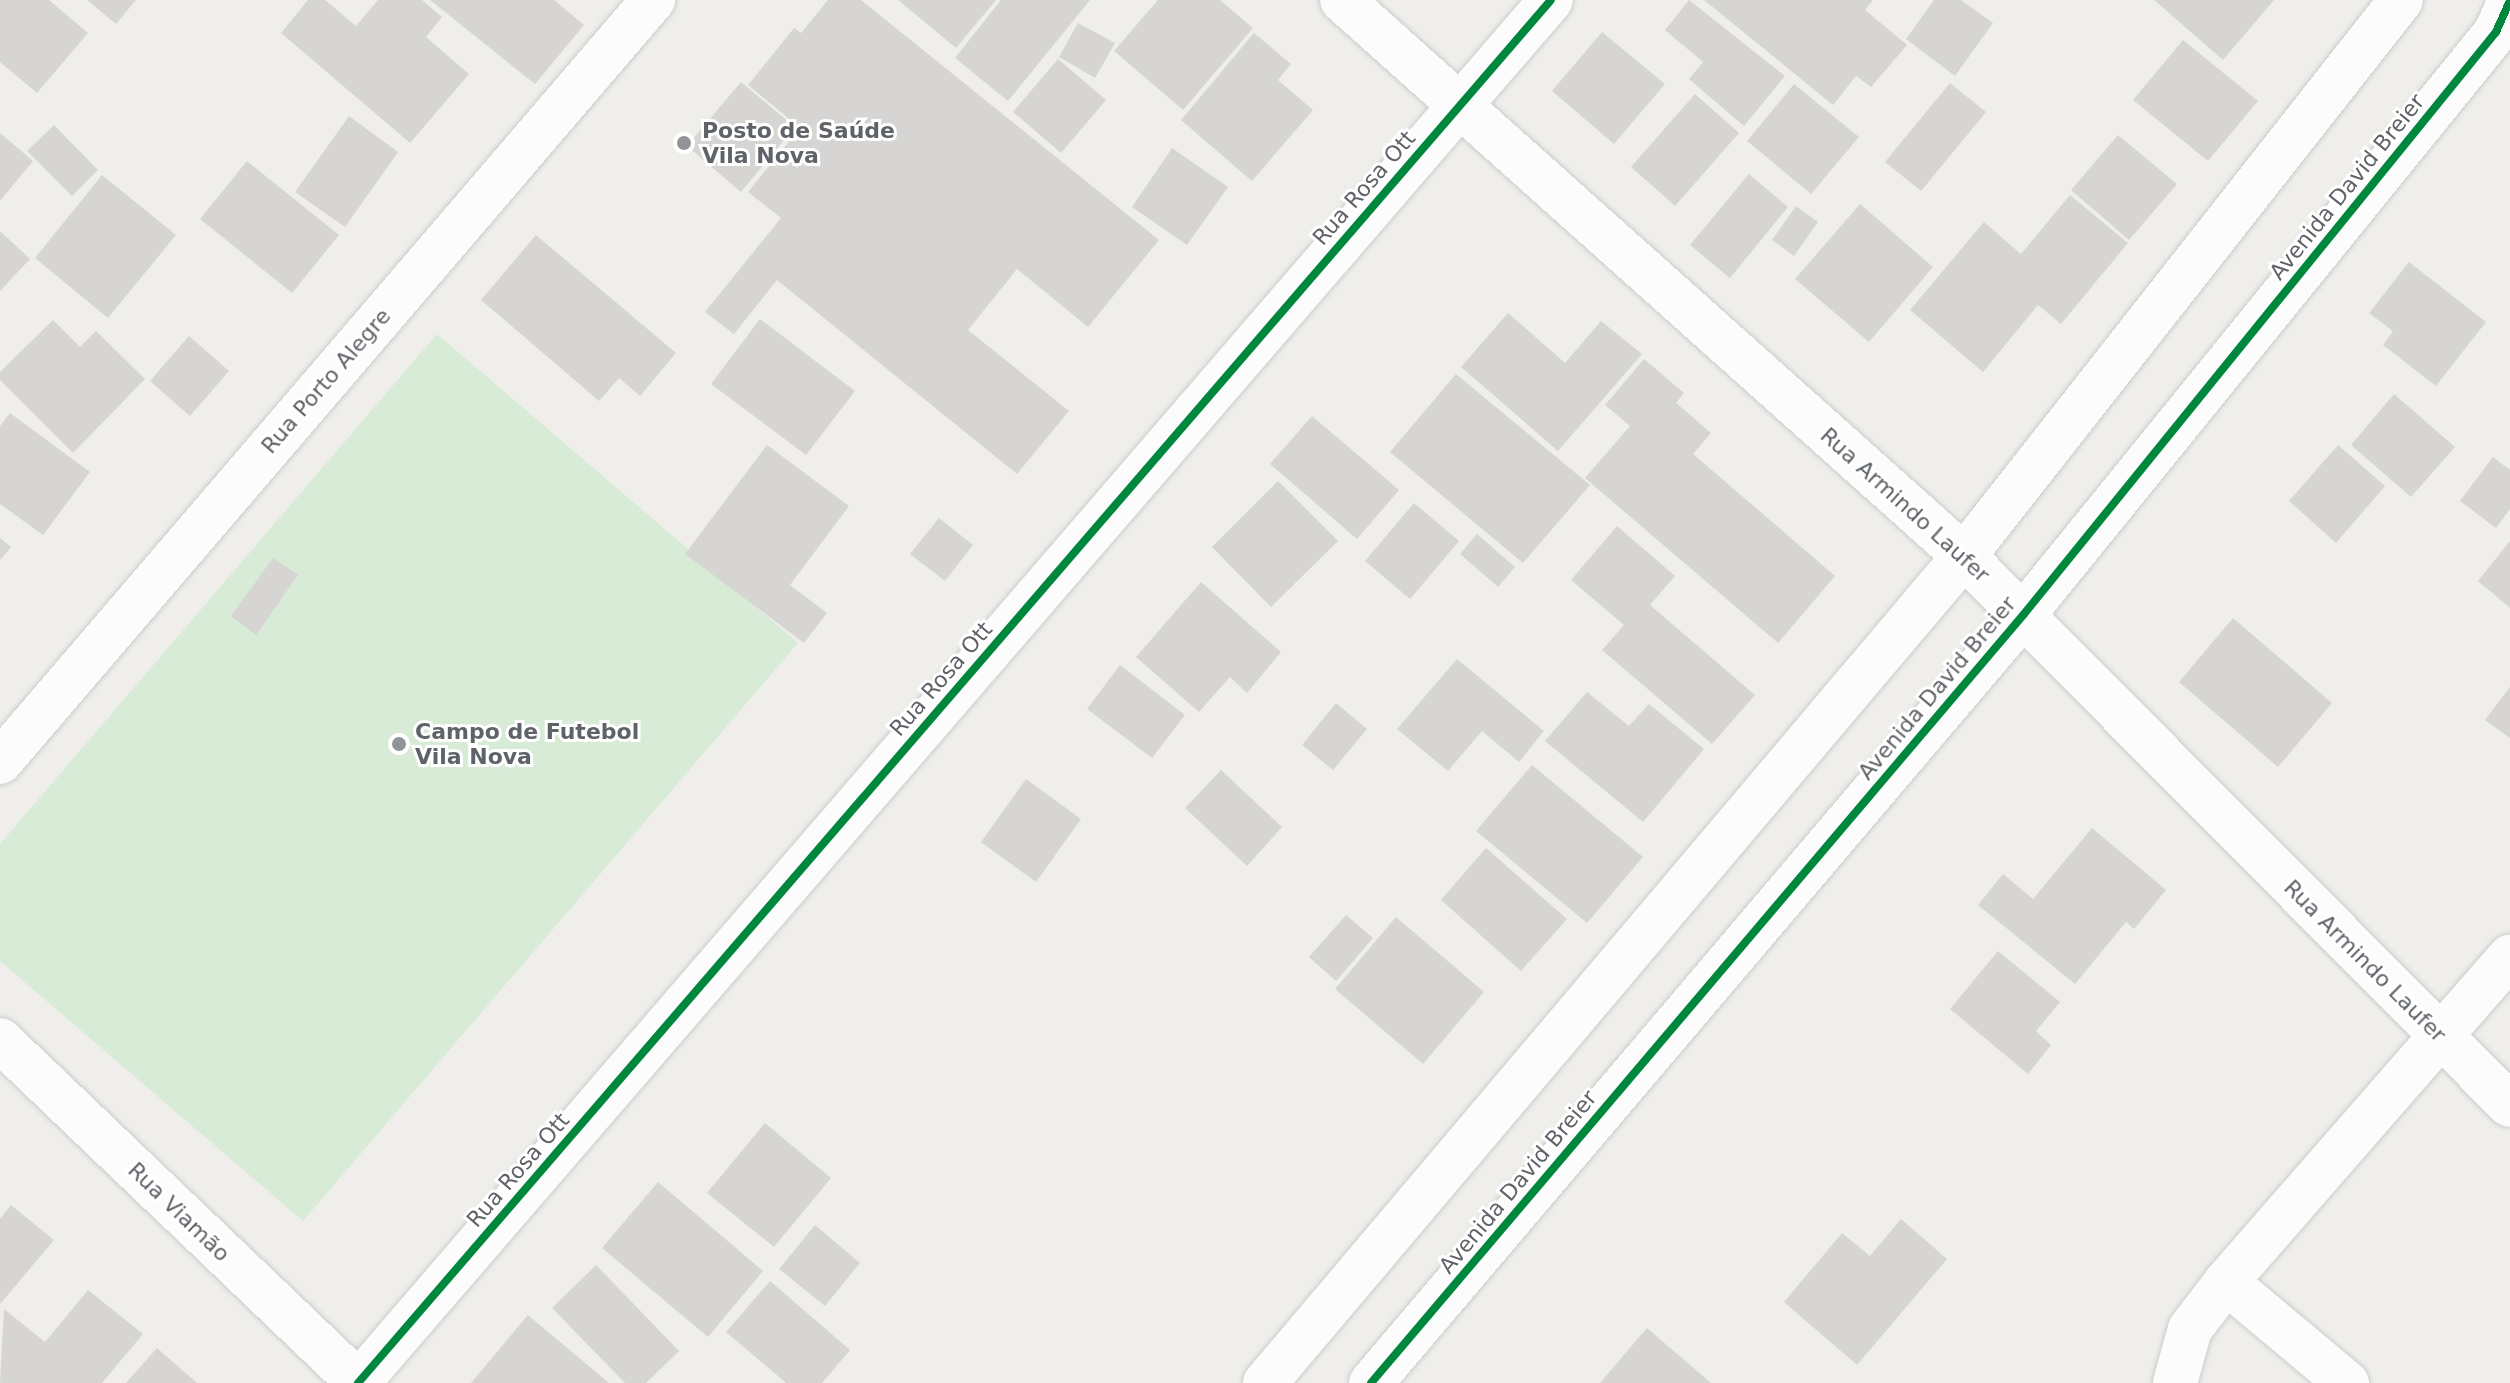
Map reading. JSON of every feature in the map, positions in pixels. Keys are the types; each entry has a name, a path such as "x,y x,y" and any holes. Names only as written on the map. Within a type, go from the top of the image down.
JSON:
{"street":[{"name":"Rua Porto Alegre","path":"0,762 653,0"},
{"name":"Rua Armindo Laufer","path":"1342,0 1964,556 2510,1105"},
{"name":"Rua Rosa Ott","path":"358,1383 1551,0"},
{"path":"1265,1383 1964,556 2401,0"},
{"name":"Avenida David Breier","path":"1371,1383 2024,614 2496,32 2510,0"},
{"path":"2175,1383 2190,1329 2226,1282 2510,957"},
{"name":"Rua Viamão","path":"0,1040 358,1383"},
{"path":"2226,1282 2347,1383"}],"green space":[{"name":"Campo de Futebol Vila Nova","path":"437,334 798,643 303,1221 0,961 0,844"}],"building":[{"path":"0,0 49,0 88,33 37,93 0,62"},
{"path":"87,0 136,0 116,24"},
{"path":"308,0 325,0 356,26 378,0 422,0 442,17 426,37 469,74 410,143 281,33"},
{"path":"430,0 554,0 584,25 535,84"},
{"path":"828,0 861,0 1159,240 1088,327 1017,269 968,330 1069,411 1017,474 777,280 734,334 705,312 781,218 748,192 800,128 748,85 794,28 801,33"},
{"path":"898,0 996,0 956,48"},
{"path":"1001,0 1090,0 1008,101 955,58"},
{"path":"1158,0 1220,0 1253,28 1183,110 1114,51"},
{"path":"1689,0 1785,76 1744,126 1689,79 1703,62 1665,30"},
{"path":"1704,0 1873,0 1865,10 1907,45 1871,87 1856,76 1833,105"},
{"path":"1934,0 1961,0 1993,23 1955,76 1906,39"},
{"path":"2154,0 2274,0 2223,60"},
{"path":"1078,23 1115,43 1095,78 1059,57"},
{"path":"1602,32 1665,84 1614,144 1552,91"},
{"path":"1254,33 1291,64 1278,80 1313,110 1252,181 1181,120"},
{"path":"2183,40 2258,101 2208,161 2133,100"},
{"path":"1058,59 1106,100 1061,153 1013,112"},
{"path":"741,82 795,127 741,192 687,146"},
{"path":"1950,83 1986,112 1921,191 1885,162"},
{"path":"1794,84 1859,137 1811,194 1747,141"},
{"path":"1695,94 1739,133 1675,206 1631,167"},
{"path":"349,116 398,152 345,227 295,192"},
{"path":"54,125 98,170 72,196 27,151"},
{"path":"0,133 33,161 0,201"},
{"path":"2118,135 2177,184 2129,240 2071,190"},
{"path":"1172,148 1228,187 1187,245 1132,207"},
{"path":"247,161 339,235 292,293 200,219"},
{"path":"1749,174 1788,207 1730,278 1690,245"},
{"path":"102,175 176,235 108,318 35,258"},
{"path":"2070,195 2128,243 2061,324 2038,305 1983,372 1910,310 1984,222 2021,254"},
{"path":"1860,204 1933,267 1869,342 1795,279"},
{"path":"1796,206 1818,222 1794,256 1772,240"},
{"path":"0,231 30,259 0,291"},
{"path":"536,235 676,353 640,396 619,378 599,401 481,300"},
{"path":"2409,262 2486,322 2436,386 2383,345 2393,331 2369,313"},
{"path":"1508,313 1565,363 1601,321 1642,354 1558,451 1461,367"},
{"path":"760,319 855,391 806,455 711,384"},
{"path":"53,320 80,347 96,331 145,379 73,453 0,380 0,372"},
{"path":"189,336 229,371 190,416 150,381"},
{"path":"1644,359 1684,393 1676,403 1711,433 1693,454 1835,576 1778,643 1585,478 1630,426 1605,405"},
{"path":"1456,374 1590,485 1523,563 1390,452"},
{"path":"2394,394 2455,447 2411,497 2351,445"},
{"path":"10,413 90,472 43,535 0,504 0,426"},
{"path":"1312,416 1399,490 1357,539 1270,464"},
{"path":"767,445 849,506 790,585 827,613 804,643 685,554"},
{"path":"2338,445 2385,486 2336,543 2289,501"},
{"path":"2493,457 2510,470 2510,509 2496,528 2460,501"},
{"path":"1278,481 1338,541 1271,607 1212,547"},
{"path":"1414,503 1459,541 1410,599 1365,561"},
{"path":"939,518 973,545 945,581 910,554"},
{"path":"1617,526 1675,576 1650,605 1755,695 1712,744 1602,650 1624,625 1571,580"},
{"path":"1477,534 1515,567 1498,587 1460,554"},
{"path":"0,538 11,547 0,560"},
{"path":"2510,541 2510,608 2478,581"},
{"path":"273,558 298,575 256,635 231,616"},
{"path":"1201,582 1281,652 1247,693 1230,677 1199,712 1136,657"},
{"path":"2233,618 2332,703 2278,767 2179,682"},
{"path":"1457,659 1544,731 1519,762 1482,731 1448,771 1397,729"},
{"path":"1120,665 1185,715 1152,758 1087,709"},
{"path":"2510,687 2510,738 2485,720"},
{"path":"1587,692 1629,726 1649,704 1704,749 1643,822 1545,741"},
{"path":"1336,703 1367,729 1333,770 1302,745"},
{"path":"1532,765 1643,857 1587,923 1476,831"},
{"path":"1221,770 1282,827 1247,866 1185,808"},
{"path":"1026,779 1081,819 1036,882 981,842"},
{"path":"2092,828 2166,890 2134,929 2126,922 2075,984 1978,905 2003,874 2033,899"},
{"path":"1486,848 1567,919 1521,971 1441,900"},
{"path":"1346,915 1373,938 1336,981 1309,957"},
{"path":"1396,917 1484,992 1423,1064 1335,989"},
{"path":"1998,951 2060,1002 2036,1031 2051,1045 2028,1074 1950,1009"},
{"path":"765,1123 831,1178 774,1247 707,1193"},
{"path":"658,1182 763,1271 708,1337 602,1248"},
{"path":"11,1205 54,1240 0,1304 0,1219"},
{"path":"1901,1219 1947,1259 1857,1365 1784,1302 1842,1233 1870,1256"},
{"path":"815,1225 860,1263 825,1306 779,1269"},
{"path":"596,1265 679,1351 646,1383 625,1383 552,1308"},
{"path":"770,1281 850,1350 822,1383 786,1383 726,1332"},
{"path":"88,1290 143,1334 102,1383 0,1383 4,1309 45,1342"},
{"path":"528,1315 609,1383 471,1383"},
{"path":"1647,1328 1711,1383 1600,1383"},
{"path":"157,1348 197,1383 126,1383"}],"cycle path":[{"path":"358,1383 1551,0"},
{"path":"1371,1383 2024,614 2496,32 2510,0"}],"place":[{"name":"Posto de Saúde Vila Nova","path":"684,143"},
{"name":"Campo de Futebol Vila Nova","path":"399,744"}]}
